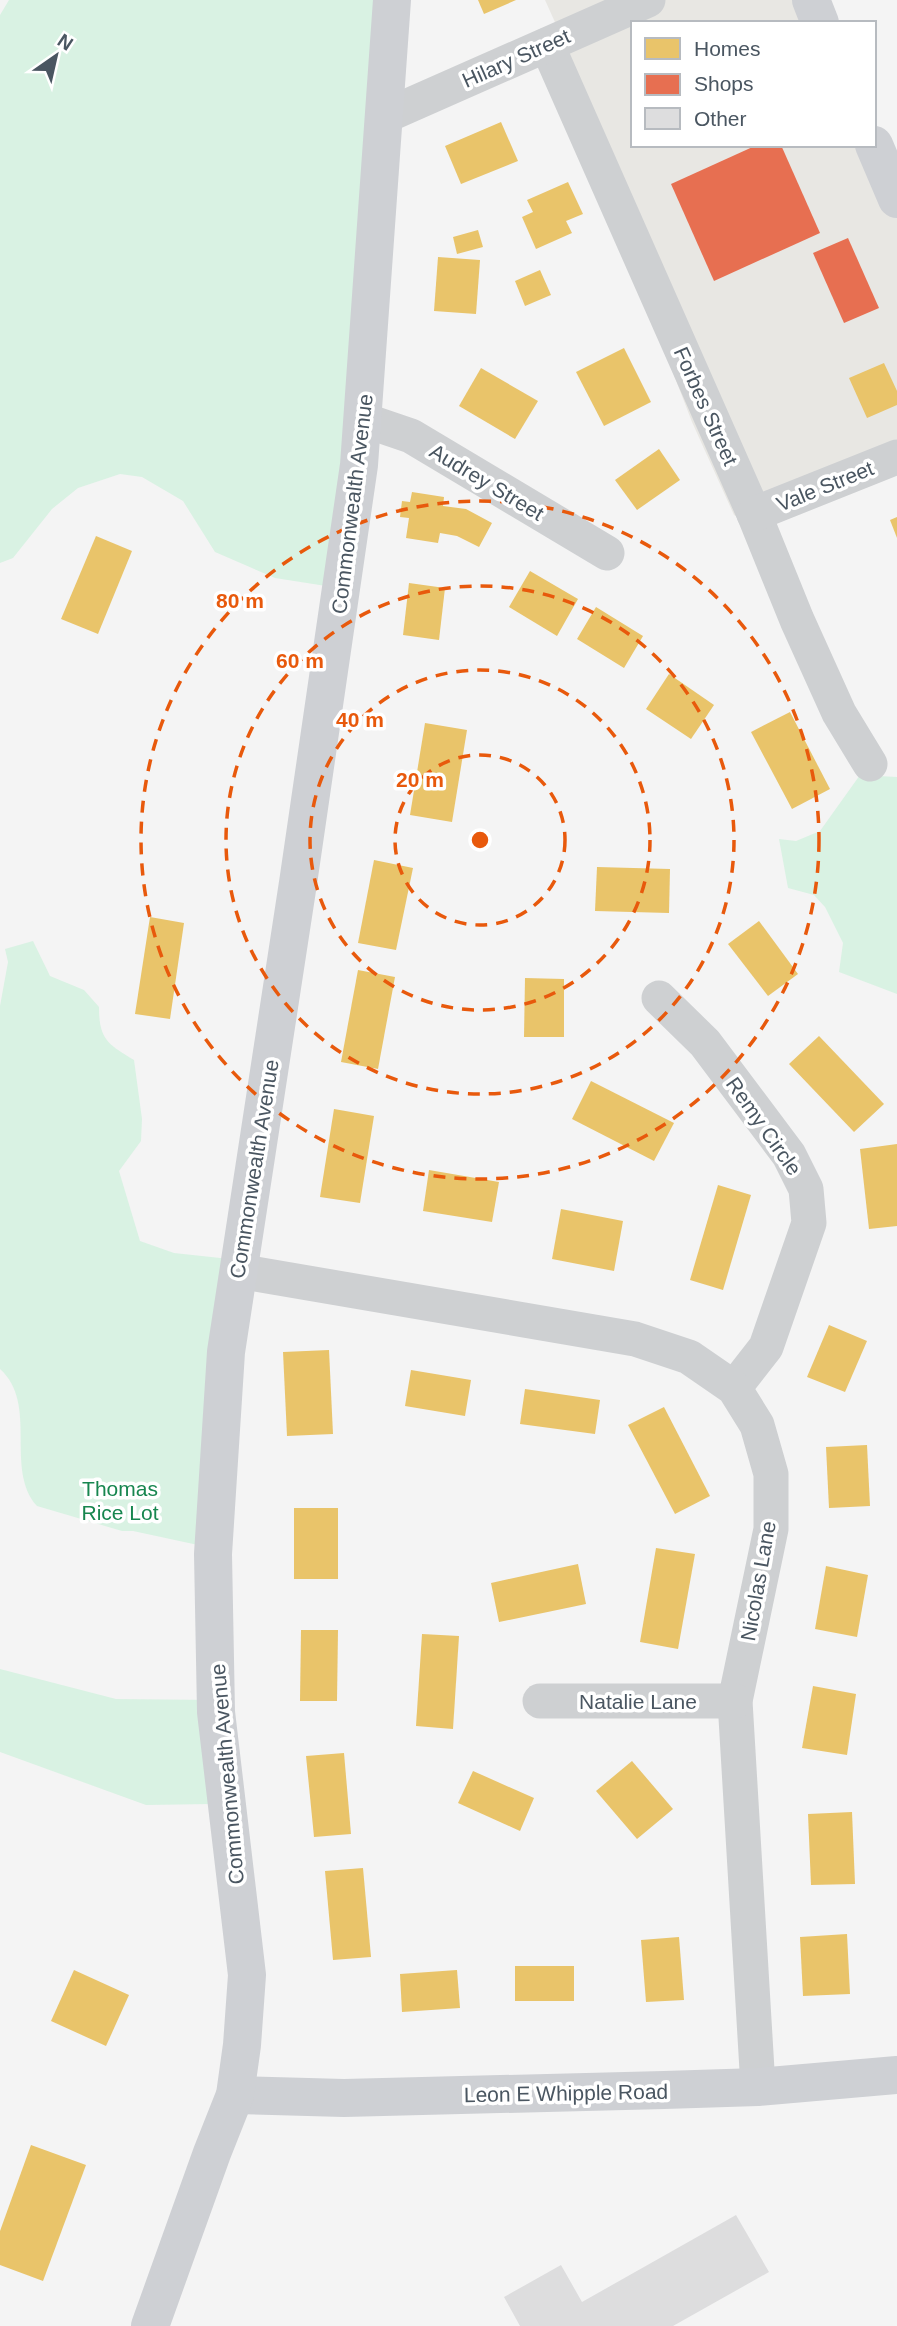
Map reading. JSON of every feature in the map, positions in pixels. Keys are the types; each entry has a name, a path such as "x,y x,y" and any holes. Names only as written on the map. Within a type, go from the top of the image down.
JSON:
{"street":[{"name":"Commonwealth Avenue","path":"150,2326 235,2095 242,2045 247,1975 216,1712 213,1554 226,1352 338,617 364,420 392,0"},
{"name":"Hilary Street","path":"383,117 648,0"},
{"path":"811,0 819,21"},
{"name":"Forbes Street","path":"547,45 754,514 797,620 834,702 870,764"},
{"path":"875,147 897,199"},
{"name":"Audrey Street","path":"364,420 411,436 607,553"},
{"name":"Vale Street","path":"754,514 897,457"},
{"name":"Remy Circle","path":"659,998 705,1044 789,1155 806,1189 808,1223 765,1347 734,1388"},
{"name":"Nicolas Lane","path":"237,1271 635,1339 689,1357 734,1388 757,1424 771,1474 771,1529 735,1701 758,2087"},
{"name":"Natalie Lane","path":"540,1701 735,1701"},
{"name":"Leon E Whipple Road","path":"235,2095 344,2098 758,2087 897,2075"}],"shaded area":[{"path":"545,0 811,0 819,21 631,21 631,147 874,147 897,201 897,460 751,524 734,515 692,422 624,245 563,40"}],"green space":[{"path":"9,0 396,0 326,586 275,578 215,552 183,501 142,477 120,474 78,488 52,509 13,558 0,563 0,15"},
{"path":"860,775 897,777 897,994 839,972 843,943 825,907 814,895 788,888 779,839 796,841 820,831"},
{"name":"Thomas Rice Lot","path":"33,941 50,976 84,990 99,1007 101,1027 107,1040 134,1060 142,1119 141,1141 119,1171 140,1241 174,1253 239,1260 198,1545 122,1531 37,1506 28,1491 23,1474 18,1400 11,1383 0,1369 0,1006 8,962 5,949"},
{"path":"0,1669 116,1699 216,1700 212,1804 146,1805 0,1752"}],"building: Homes":[{"path":"478,0 516,0 484,14"},
{"path":"501,122 518,161 461,184 445,146"},
{"path":"568,182 583,214 566,221 572,233 536,249 522,217 533,212 527,200"},
{"path":"478,230 483,247 457,254 453,237"},
{"path":"438,257 480,260 476,314 434,311"},
{"path":"540,270 551,295 525,306 515,281"},
{"path":"624,348 651,402 604,426 576,372"},
{"path":"884,363 897,391 897,405 867,418 849,378"},
{"path":"481,368 538,401 515,439 459,406"},
{"path":"659,449 680,480 637,510 615,480"},
{"path":"412,492 444,497 443,506 466,509 492,523 479,547 457,536 440,533 438,543 406,538 409,518 400,517 402,501 410,502"},
{"path":"897,517 897,538 890,520"},
{"path":"96,536 132,551 98,634 61,619"},
{"path":"530,571 578,599 557,636 509,607"},
{"path":"409,583 445,588 439,640 403,635"},
{"path":"596,607 643,636 624,668 577,639"},
{"path":"669,674 714,705 691,739 646,709"},
{"path":"790,712 830,789 792,809 751,732"},
{"path":"425,723 467,730 452,822 410,815"},
{"path":"374,860 413,868 396,950 358,943"},
{"path":"597,867 670,869 669,913 595,911"},
{"path":"150,917 184,923 170,1019 135,1014"},
{"path":"759,921 798,974 768,996 728,944"},
{"path":"358,970 395,977 378,1069 341,1062"},
{"path":"525,978 564,979 564,1037 524,1037"},
{"path":"819,1036 884,1104 854,1132 789,1064"},
{"path":"591,1081 674,1123 654,1161 572,1119"},
{"path":"334,1109 374,1116 360,1203 320,1197"},
{"path":"897,1144 897,1226 869,1229 860,1149"},
{"path":"429,1170 499,1182 492,1222 423,1211"},
{"path":"718,1185 751,1195 723,1290 690,1280"},
{"path":"561,1209 623,1221 614,1271 552,1259"},
{"path":"829,1325 867,1341 845,1392 807,1377"},
{"path":"329,1350 333,1434 287,1436 283,1352"},
{"path":"411,1370 471,1380 465,1416 405,1406"},
{"path":"525,1389 600,1400 595,1434 520,1424"},
{"path":"664,1407 710,1496 675,1514 628,1425"},
{"path":"867,1445 870,1506 829,1508 826,1447"},
{"path":"294,1508 338,1508 338,1579 294,1579"},
{"path":"656,1548 695,1554 678,1649 640,1642"},
{"path":"578,1564 586,1604 499,1622 491,1583"},
{"path":"826,1566 868,1575 857,1637 815,1629"},
{"path":"301,1630 338,1630 337,1701 300,1701"},
{"path":"422,1634 459,1636 453,1729 416,1726"},
{"path":"813,1686 856,1694 847,1755 802,1748"},
{"path":"344,1753 351,1834 314,1837 306,1756"},
{"path":"632,1761 673,1809 637,1839 596,1791"},
{"path":"473,1771 534,1798 520,1831 458,1803"},
{"path":"852,1812 855,1884 811,1885 808,1814"},
{"path":"363,1868 371,1957 333,1960 325,1871"},
{"path":"847,1934 850,1994 803,1996 800,1937"},
{"path":"679,1937 684,2000 646,2002 641,1940"},
{"path":"515,1966 574,1966 574,2001 515,2001"},
{"path":"74,1970 129,1995 106,2046 51,2021"},
{"path":"457,1970 460,2008 402,2012 400,1974"},
{"path":"31,2145 86,2165 43,2281 0,2265 0,2231"}],"building: Shops":[{"path":"753,147 782,147 820,233 714,281 671,184"},
{"path":"848,238 879,308 844,323 813,253"}],"building: Other":[{"path":"736,2215 769,2272 673,2326 520,2326 504,2297 561,2265 582,2302"}]}
